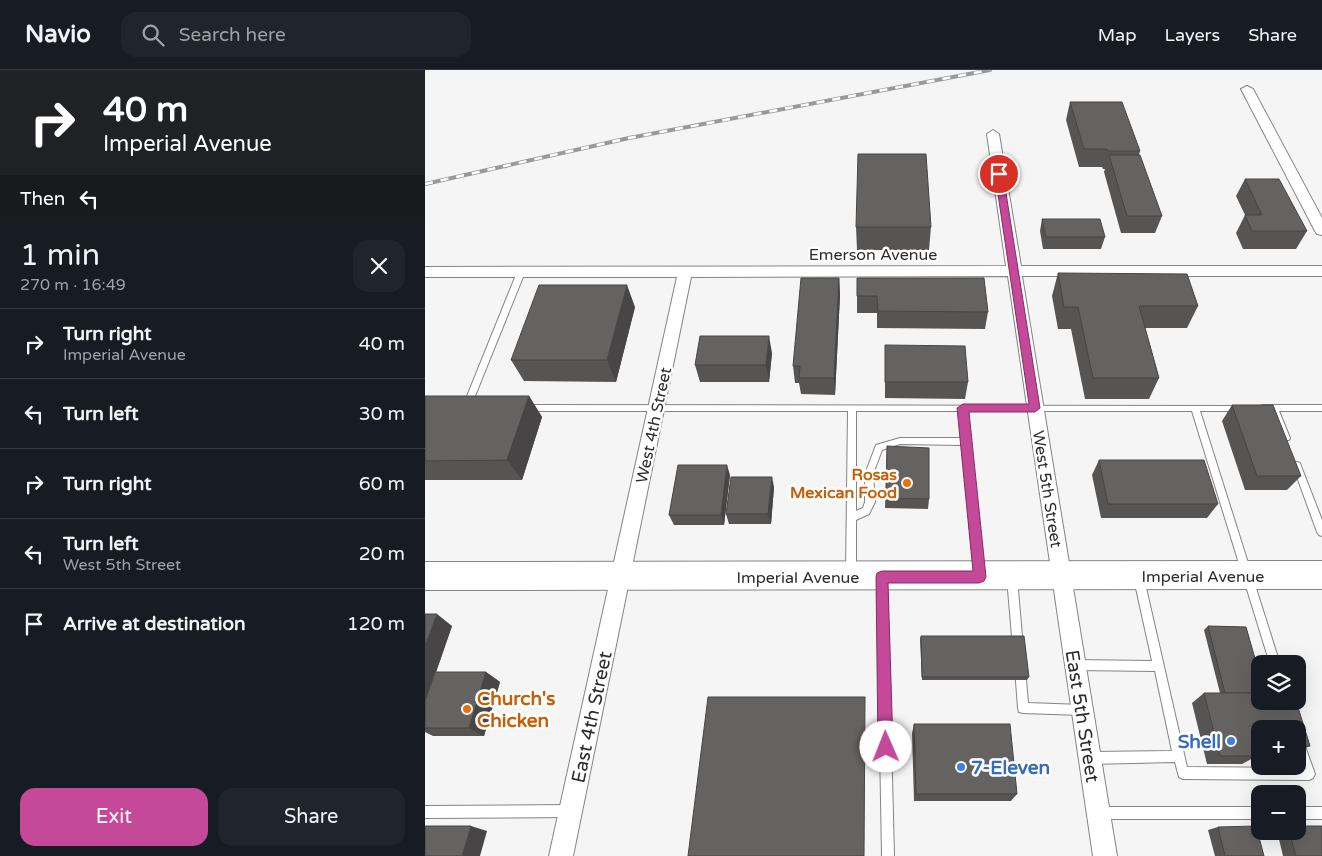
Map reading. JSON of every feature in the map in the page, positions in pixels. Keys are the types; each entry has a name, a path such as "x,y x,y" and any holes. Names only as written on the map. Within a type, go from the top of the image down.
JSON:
{"highway":[{"name":"Imperial Avenue","path":"425,576 1061,577 1322,575"}],"street":[{"path":"1247,89 1322,231"},
{"name":"West 5th Street","path":"993,134 1061,577"},
{"name":"Emerson Avenue","path":"425,272 1322,271"},
{"name":"West 4th Street","path":"621,577 685,273"},
{"name":"East 4th Street","path":"561,856 621,577"},
{"name":"East 5th Street","path":"1061,577 1105,856"}],"lane":[{"path":"476,408 462,408 521,272"},
{"path":"514,408 1322,408"},
{"path":"851,577 852,408"},
{"path":"963,408 979,577"},
{"path":"1195,408 1272,655"},
{"path":"1274,408 1288,443"},
{"path":"851,518 866,511 870,502 869,474 879,448 900,441 965,442"},
{"path":"1295,461 1322,532"},
{"path":"1138,576 1183,773 1251,774"},
{"path":"882,577 888,856"},
{"path":"1012,577 1023,708 1082,710"},
{"path":"1075,665 1159,666"},
{"path":"1090,758 1179,756"},
{"path":"425,812 571,810"},
{"path":"1099,813 1251,813"},
{"path":"1306,813 1322,813"}],"building":[{"path":"1070,102 1122,102 1140,151 1084,149"},
{"path":"858,154 926,154 931,227 856,227"},
{"path":"1109,155 1140,155 1162,216 1127,216"},
{"path":"1245,179 1279,179 1307,231 1252,231 1245,215 1262,215"},
{"path":"1042,219 1100,219 1105,237 1046,237"},
{"path":"1058,273 1187,274 1198,306 1139,306 1159,378 1093,378 1078,307 1064,307"},
{"path":"801,278 839,278 834,378 799,378 800,366 793,366"},
{"path":"857,278 984,278 988,312 878,311 877,296 857,296"},
{"path":"539,285 627,285 607,360 511,360"},
{"path":"700,336 769,336 766,365 695,365"},
{"path":"885,345 965,346 968,382 885,382"},
{"path":"425,396 529,396 507,460 425,461"},
{"path":"1232,405 1273,405 1301,476 1257,476"},
{"name":"Rosas Mexican Food","path":"887,446 929,448 929,499 886,498"},
{"path":"1099,460 1204,460 1218,504 1108,504"},
{"path":"678,465 727,465 721,515 669,515"},
{"path":"731,477 772,477 768,514 726,514"},
{"path":"425,614 437,614 425,647"},
{"path":"1208,626 1246,627 1254,655 1251,655 1251,693 1225,693"},
{"path":"921,636 1024,636 1029,677 922,677"},
{"path":"435,672 486,672 469,728 425,728 425,701"},
{"path":"1204,693 1251,693 1251,710 1299,710 1302,720 1251,720 1251,756 1220,756"},
{"path":"708,697 865,697 864,856 688,856"},
{"name":"7-Eleven","path":"914,724 1010,724 1017,794 916,794"},
{"path":"1306,733 1310,746 1306,746"},
{"path":"425,826 471,826 462,856 425,856"},
{"path":"1251,826 1251,840 1260,840 1264,856 1225,856 1218,827"},
{"path":"1306,826 1322,826 1322,856 1296,856 1292,840 1306,840"}],"railway":[{"path":"425,184 629,138 990,70"}],"place":[{"name":"Rosas Mexican Food","path":"907,483"},
{"name":"Church's Chicken","path":"467,709"},
{"name":"Shell","path":"1231,741"},
{"name":"7-Eleven","path":"961,767"}],"route":[{"path":"886,747 882,577 979,577 963,408 1035,408 999,174"}]}
